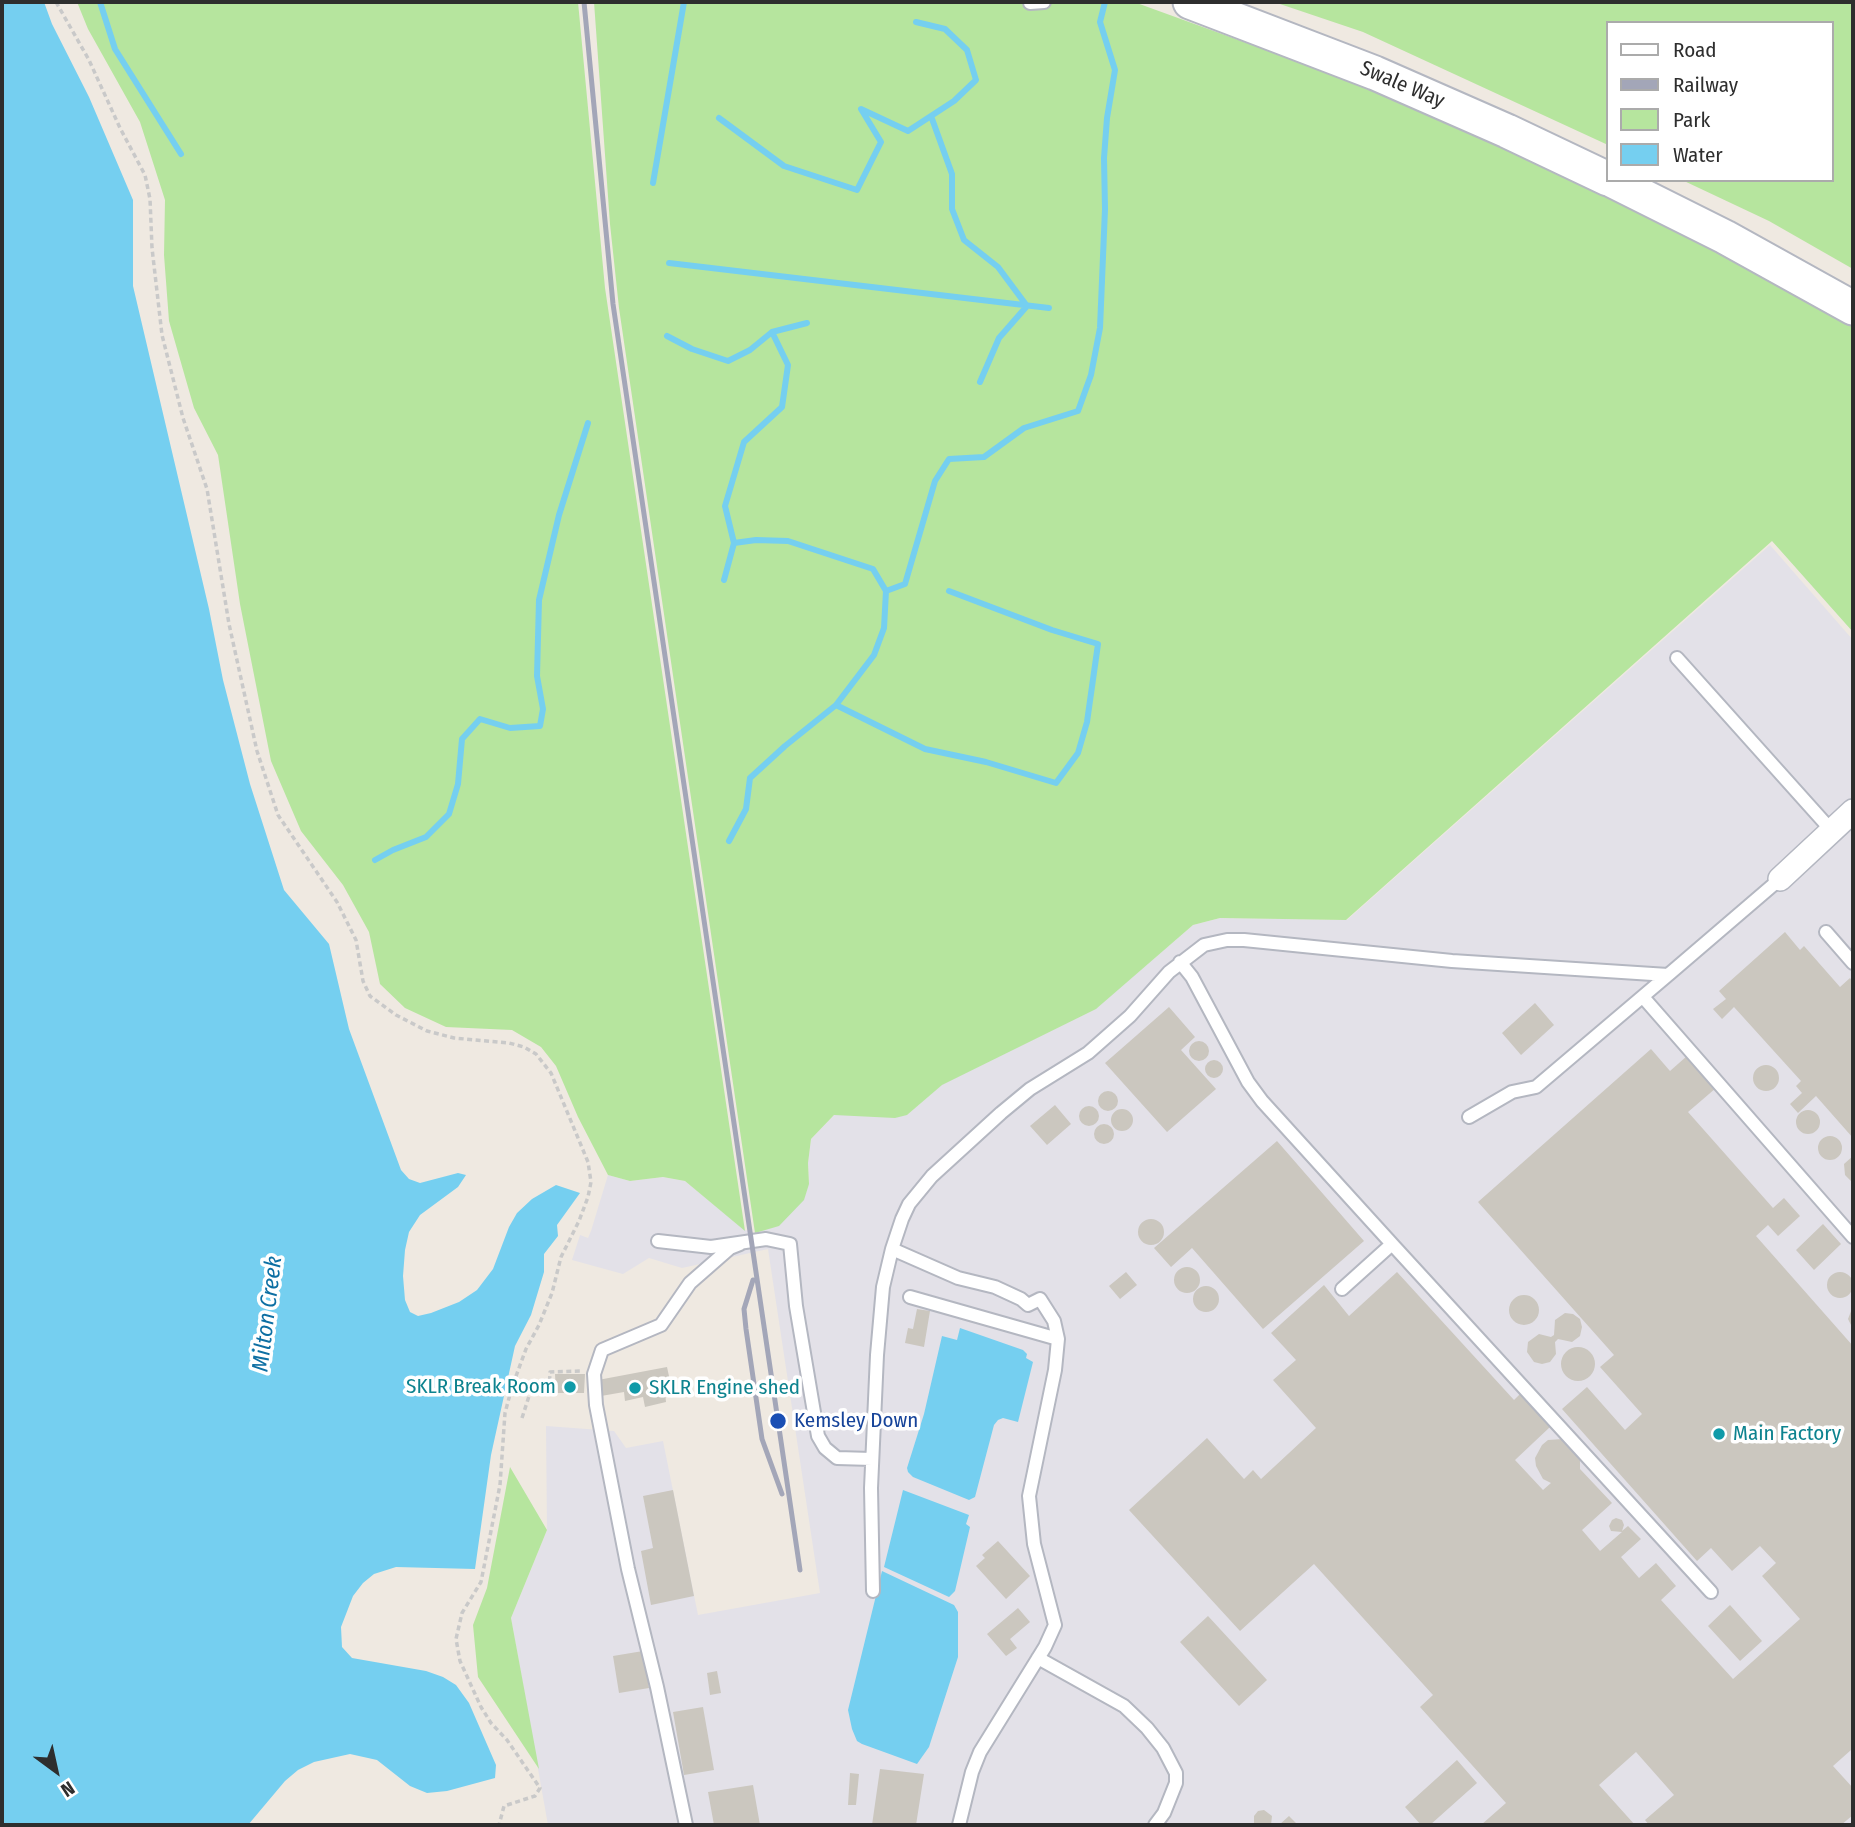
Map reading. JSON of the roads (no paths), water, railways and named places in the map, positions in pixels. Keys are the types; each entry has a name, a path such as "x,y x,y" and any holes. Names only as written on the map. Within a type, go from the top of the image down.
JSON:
{"main road":[{"name":"Swale Way","path":"1190,2 1364,69 1496,126 1606,179"},
{"name":"Swale Way","path":"1613,182 1725,237 1853,308"}],"street":[{"path":"1780,879 1853,811"}],"lane":[{"path":"1030,3 1044,2"},
{"path":"1676,659 1832,831"},
{"path":"1469,1117 1512,1093 1536,1087 1780,879"},
{"path":"1826,932 1853,963"},
{"path":"873,1591 872,1459 880,1306 884,1278 904,1213 932,1177 1017,1098 1087,1053 1130,1016 1180,962 1204,945 1244,940 1452,961 1668,975"},
{"path":"1180,962 1198,986 1255,1092 1711,1592"},
{"path":"1643,997 1853,1237"},
{"path":"658,1241 711,1247 772,1239 788,1242 791,1246 796,1306 818,1436 829,1452 838,1458 872,1459"},
{"path":"686,1825 628,1569 596,1405 595,1371 602,1350 661,1325 690,1283 730,1248 740,1244"},
{"path":"1342,1289 1392,1244"},
{"path":"892,1249 958,1278 995,1287 1028,1305 1040,1299 1054,1321 1058,1339 1055,1370 1030,1496 1034,1544 1055,1625 1038,1658 980,1752 959,1825"},
{"path":"910,1297 1058,1339"},
{"path":"1038,1658 1125,1706 1163,1748 1176,1773 1176,1783 1164,1812 1155,1825"}],"water":[{"name":"Milton Creek","path":"2,2 44,2 133,200 133,286 209,609 223,680 250,784 284,890 329,944 349,1029 401,1170 409,1179 420,1183 458,1173 466,1175 458,1187 420,1215 409,1232 403,1276 405,1300 410,1312 418,1316 431,1313 459,1302 477,1290 493,1269 517,1213 532,1199 556,1185 580,1193 557,1225 558,1236 544,1254 544,1272 531,1315 515,1346 491,1455 475,1569 396,1567 374,1574 353,1596 341,1627 342,1647 352,1658 426,1671 443,1677 456,1685 469,1703 496,1765 495,1778 447,1791 427,1793 410,1786 377,1760 350,1754 314,1762 298,1770 285,1781 248,1825 2,1825"},
{"path":"960,1328 1023,1350 1027,1354 1026,1358 1033,1362 1018,1422 1003,1418 994,1425 975,1497 969,1500 913,1477 907,1468 924,1414 942,1336 957,1340"},
{"path":"903,1490 969,1515 966,1524 970,1527 955,1591 949,1597 884,1567"},
{"path":"882,1571 954,1605 958,1612 958,1657 929,1747 917,1764 857,1741 848,1710"}],"waterway":[{"path":"100,2 115,49 181,154"},
{"path":"653,183 684,2"},
{"path":"886,591 905,584 935,481 949,459 984,457 1024,428 1078,411 1091,375 1100,328 1105,209 1104,158 1115,70 1100,22 1105,2"},
{"path":"719,118 784,166 857,190 881,142 861,109 908,131 954,101 976,80 967,50 945,29 916,22"},
{"path":"931,116 952,174 952,209 964,240 998,267 1027,306 999,338 980,382"},
{"path":"669,263 1049,308"},
{"path":"667,336 692,349 728,361 750,350 772,332 807,323"},
{"path":"724,580 734,543 725,506 744,442 782,407 788,365 772,332"},
{"path":"375,860 426,837 449,814 458,784 462,739 480,719 510,728 540,726 543,709 537,676 539,600 559,515 588,423"},
{"path":"729,841 746,809 750,778 836,705 874,655 884,628 886,591 873,569 788,541 756,540 734,543"},
{"path":"836,705 925,749 986,762 1056,783 1078,753 1087,722 1098,644 1052,630 949,591"}],"railway":[{"path":"584,2 613,304 800,1570"},
{"path":"753,1280 744,1309 746,1329 762,1439 782,1494"}],"place":[{"name":"SKLR Break Room","path":"570,1387"},
{"name":"SKLR Engine shed","path":"635,1388"},
{"name":"Kemsley Down","path":"778,1421"},
{"name":"Main Factory","path":"1719,1434"}]}
